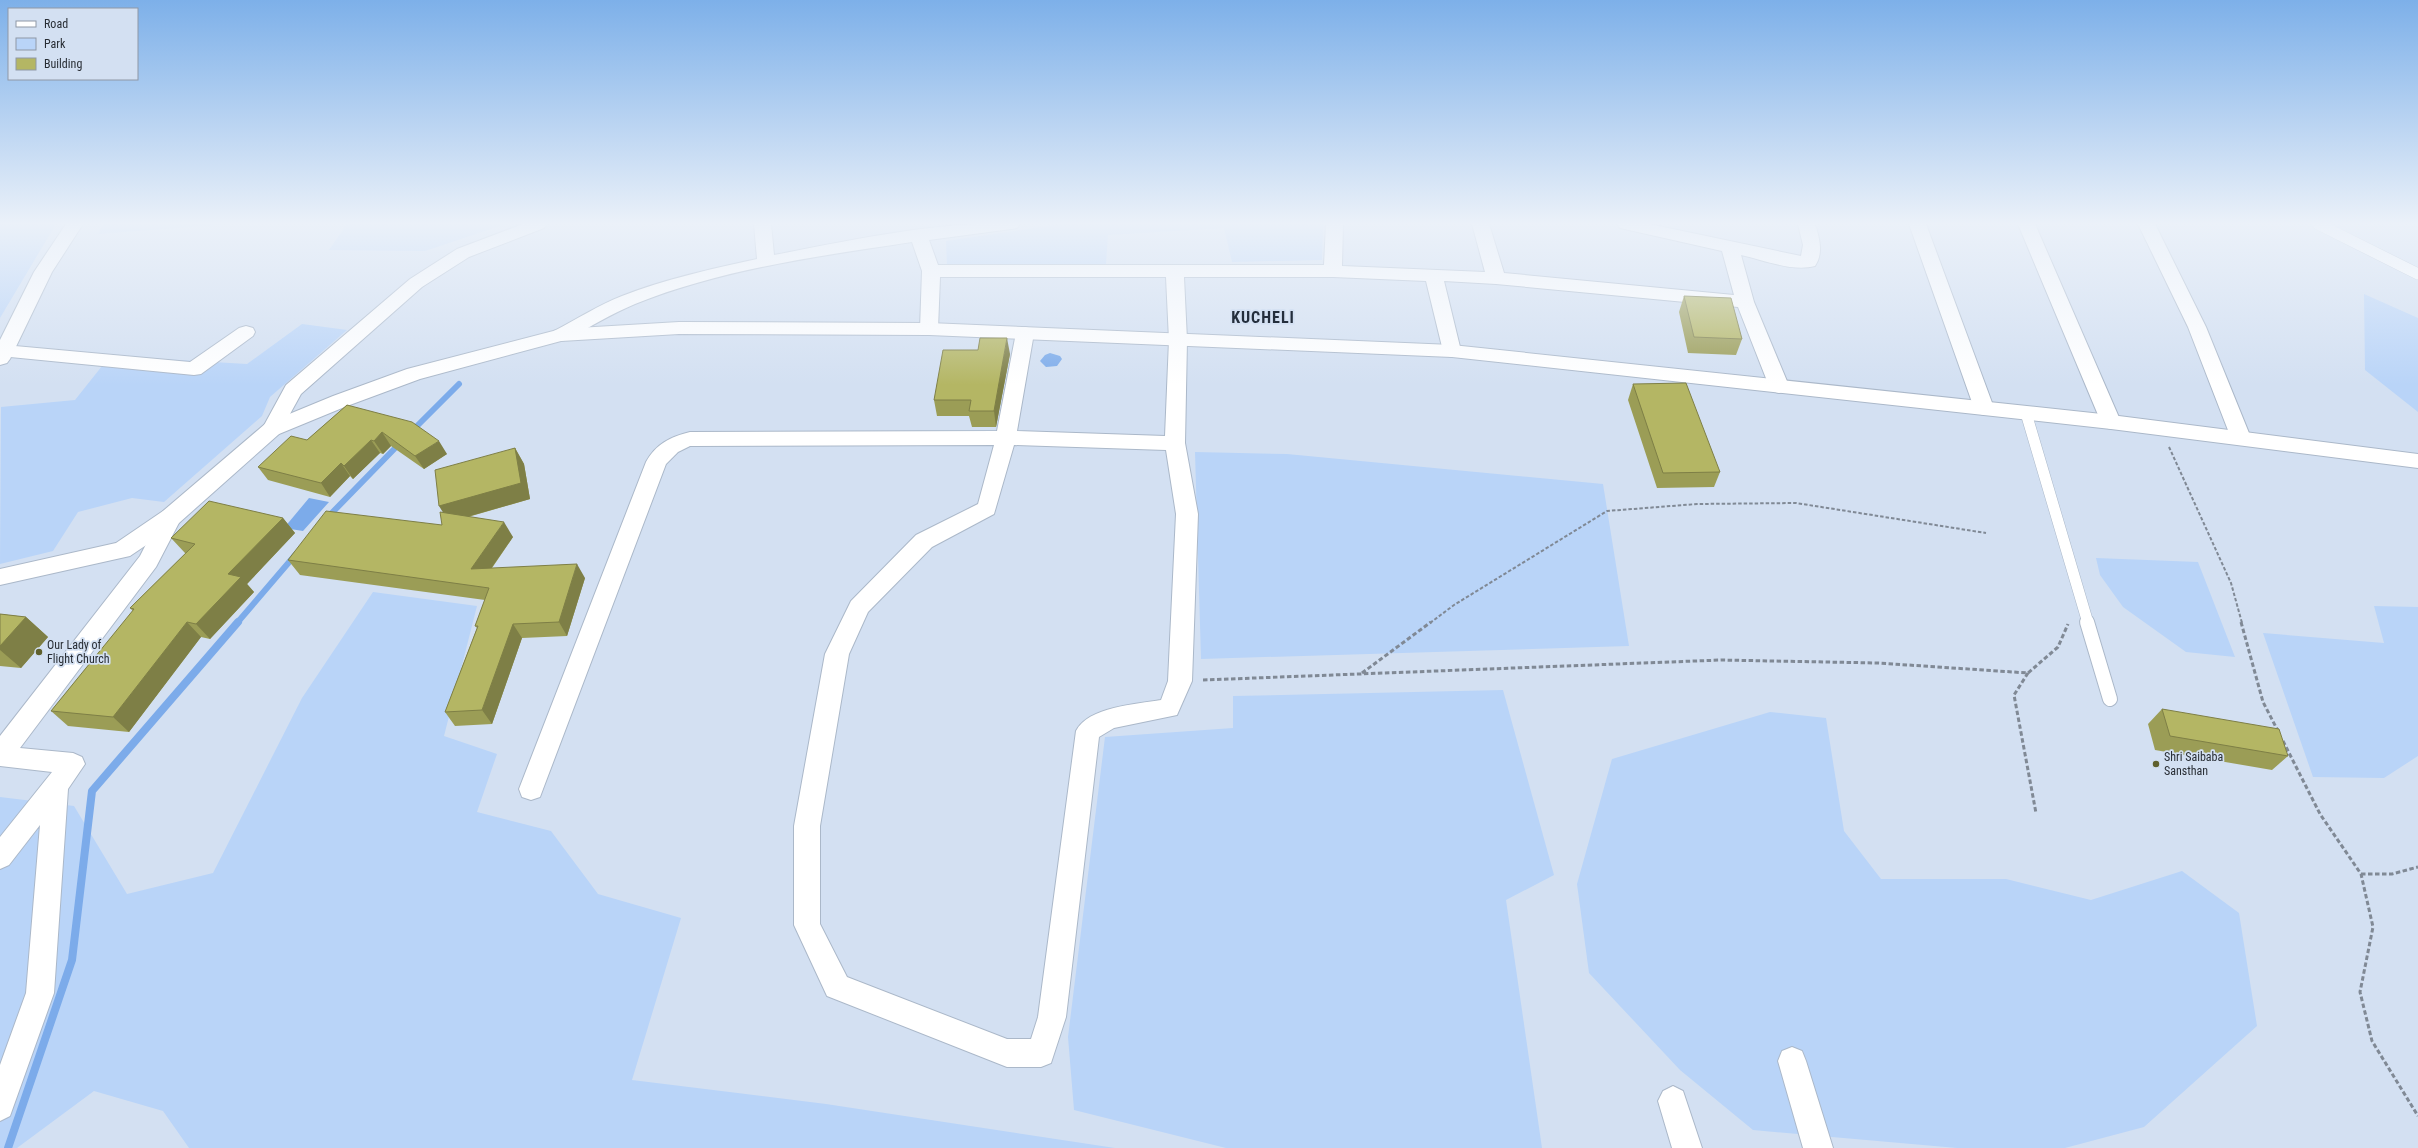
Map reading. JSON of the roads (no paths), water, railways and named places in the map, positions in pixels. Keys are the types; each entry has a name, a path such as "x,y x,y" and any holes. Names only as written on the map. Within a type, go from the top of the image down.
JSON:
{"street":[{"path":"39,278 2,355 194,369 246,332"},
{"path":"272,429 293,390 416,282 423,278"},
{"path":"0,577 122,550 171,517 272,429 340,401 414,374 561,335 636,298 706,278"},
{"path":"928,329 931,278"},
{"path":"1025,333 1006,438 987,508 924,541 859,607 837,654 806,826 807,925 836,986 1007,1053 1041,1053 1052,1017 1088,731 1109,719 1169,708 1180,681 1187,514 1175,443 1178,340 1175,278"},
{"path":"1435,278 1452,351"},
{"path":"1487,278 1745,302"},
{"path":"1738,278 1745,302 1779,386"},
{"path":"1937,278 1984,408"},
{"path":"2049,278 2111,422"},
{"path":"2172,278 2196,327 2241,438"},
{"path":"561,335 679,328 928,329 1452,351 2111,422 2418,461"},
{"path":"531,788 656,462 662,451 675,443 690,440 1006,438 1175,443"},
{"path":"0,755 148,561 171,517"},
{"path":"0,755 73,764 0,856"},
{"path":"0,1106 40,993 56,784"},
{"path":"1792,1061 1818,1148"},
{"path":"1673,1101 1687,1148"}],"lane":[{"path":"2026,413 2110,699"}],"water":[{"path":"1050,353 1060,356 1062,359 1057,366 1046,367 1040,361 1045,355"},
{"path":"309,498 329,502 303,531 284,528"}],"waterway":[{"path":"411,432 459,384"},
{"path":"326,519 401,442"},
{"path":"237,623 296,554"},
{"path":"8,1148 72,960 92,791 238,622"}],"place":[{"name":"Our Lady of Flight Church","path":"39,652"},
{"name":"Shri Saibaba Sansthan","path":"2156,764"}],"district":[{"name":"KUCHELI","path":"1263,317"}]}
